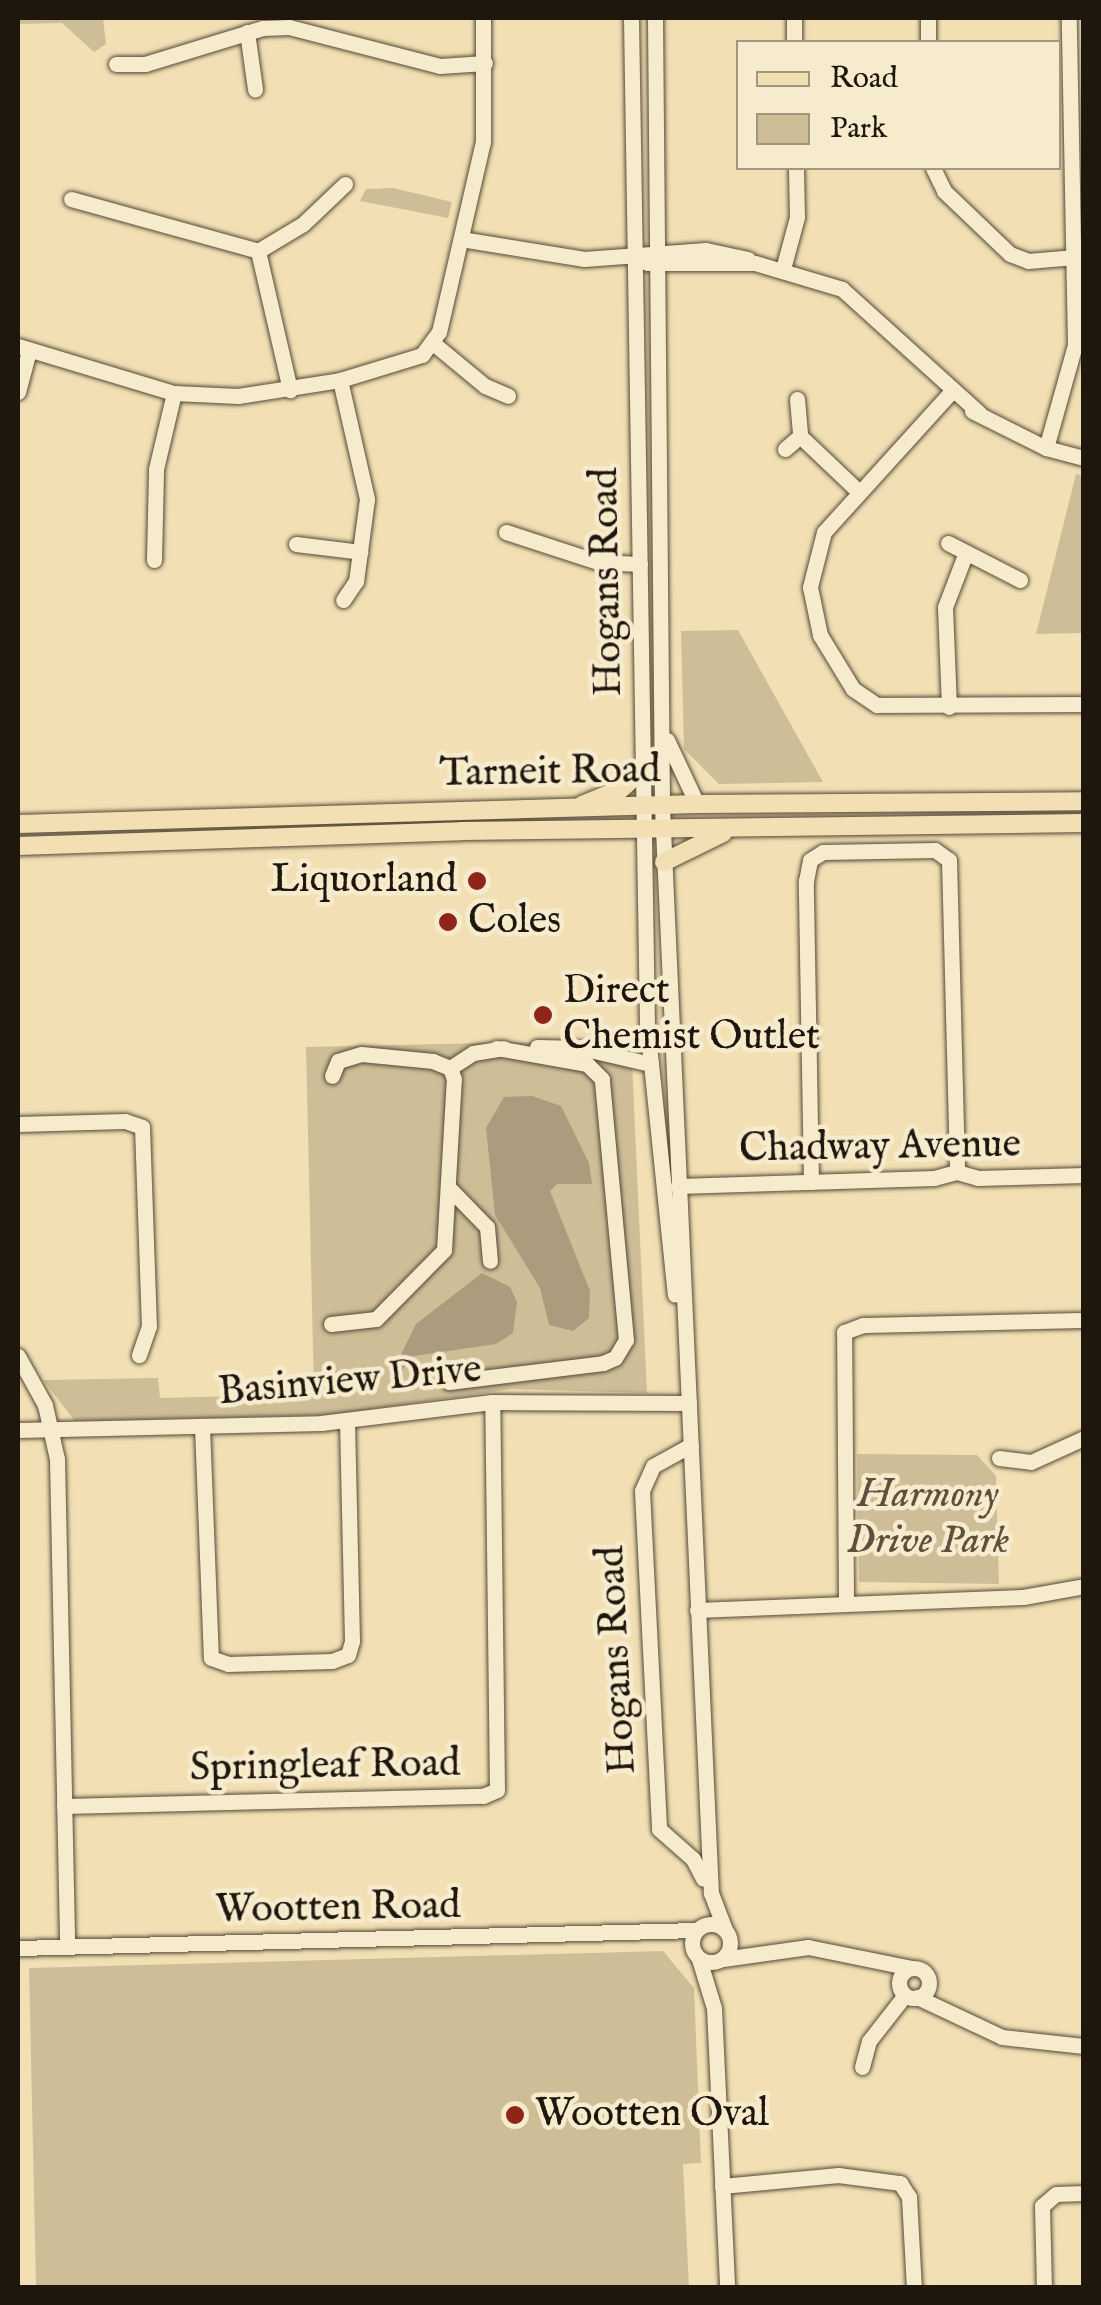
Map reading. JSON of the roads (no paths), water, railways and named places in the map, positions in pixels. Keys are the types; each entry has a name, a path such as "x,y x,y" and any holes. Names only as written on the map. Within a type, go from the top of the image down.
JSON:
{"main road":[{"path":"577,807 621,790 642,770"},
{"name":"Tarneit Road","path":"18,824 577,807 642,809 697,804 1084,801"},
{"name":"Tarneit Road","path":"18,846 663,829 1084,823"},
{"path":"664,862 733,829"}],"street":[{"path":"18,392 23,348 174,393 238,396 340,380 412,361 433,343 483,142 482,18"},
{"name":"Hogans Road","path":"631,18 647,1026 659,1163 688,1383"},
{"name":"Hogans Road","path":"655,18 664,862 712,1898 726,1931"},
{"path":"1046,448 1074,346 1069,18"},
{"path":"116,64 144,64 246,32 313,28 440,66 484,63"},
{"path":"246,32 255,89"},
{"path":"783,270 796,227 796,170"},
{"path":"934,170 944,191 1010,254 1028,261 1075,257"},
{"path":"72,199 258,251 304,224 346,184"},
{"path":"461,239 547,256 754,264 842,289 923,360 948,394 1046,448 1084,458"},
{"path":"258,251 290,390"},
{"path":"433,343 485,386 508,396"},
{"path":"340,380 367,498 356,582 343,600"},
{"path":"154,560 156,469 174,393"},
{"path":"948,394 859,492 815,548 810,597 820,635 861,697 892,708 1084,704"},
{"path":"797,399 800,436 859,492"},
{"path":"785,449 800,436"},
{"path":"506,532 598,562 640,564"},
{"path":"948,543 964,556 1020,580"},
{"path":"296,544 362,552"},
{"path":"948,707 945,607 964,556"},
{"path":"663,727 683,784 697,804"},
{"path":"811,1182 806,881 810,860 823,852 935,850 949,860 957,1172"},
{"path":"647,1026 663,1015 668,928"},
{"path":"332,1076 338,1061 352,1054 421,1058 450,1068 496,1048 581,1048 651,1064"},
{"path":"449,1382 603,1363 616,1358 626,1340 602,1079 587,1064 496,1048"},
{"path":"331,1324 376,1319 438,1259 448,1242 450,1068"},
{"path":"18,1124 125,1121 142,1128 150,1326 139,1355"},
{"path":"659,1163 678,1186"},
{"name":"Chadway Avenue","path":"678,1186 934,1178 957,1172 987,1178 1084,1175"},
{"path":"449,1188 488,1227 490,1261"},
{"path":"846,1601 844,1332 863,1324 1084,1320"},
{"path":"18,1356 52,1428 68,1947"},
{"path":"18,1376 52,1428"},
{"path":"390,1396 392,1415"},
{"name":"Basinview Drive","path":"18,1430 347,1421 492,1402 688,1402"},
{"name":"Springleaf Road","path":"64,1806 483,1796 497,1790 492,1402"},
{"path":"202,1426 211,1658 228,1664 332,1661 348,1655 352,1641 347,1421"},
{"path":"1000,1458 1031,1462 1084,1438"},
{"name":"Hogans Road","path":"690,1444 652,1466 642,1492 659,1830 693,1859 703,1879"},
{"path":"697,1605 1023,1598 1084,1586"},
{"name":"Hogans Road","path":"698,1929 707,1800"},
{"path":"714,2008 697,1957 698,1929 713,1924 771,1948"},
{"name":"Wootten Road","path":"18,1948 660,1935 698,1929"},
{"path":"726,1931 730,1946 722,1959 714,2008 727,2288"},
{"path":"660,1935 697,1957 722,1959 771,1948 833,1950 911,1968 924,1972 928,1984 954,2015"},
{"path":"878,1962 907,1992 1012,2040 1084,2046"},
{"path":"862,2067 869,2041 907,1992 911,1968"},
{"path":"907,1992 928,1984"},
{"path":"722,2180 848,2175 900,2183 909,2197 914,2288"},
{"path":"1044,2288 1042,2206 1056,2194 1084,2193"}],"place":[{"name":"Liquorland","path":"477,881"},
{"name":"Coles","path":"448,922"},
{"name":"Direct Chemist Outlet","path":"543,1015"},
{"name":"Wootten Oval","path":"515,2115"}],"park label":[{"name":"Harmony Drive Park","path":"928,1519"}]}
